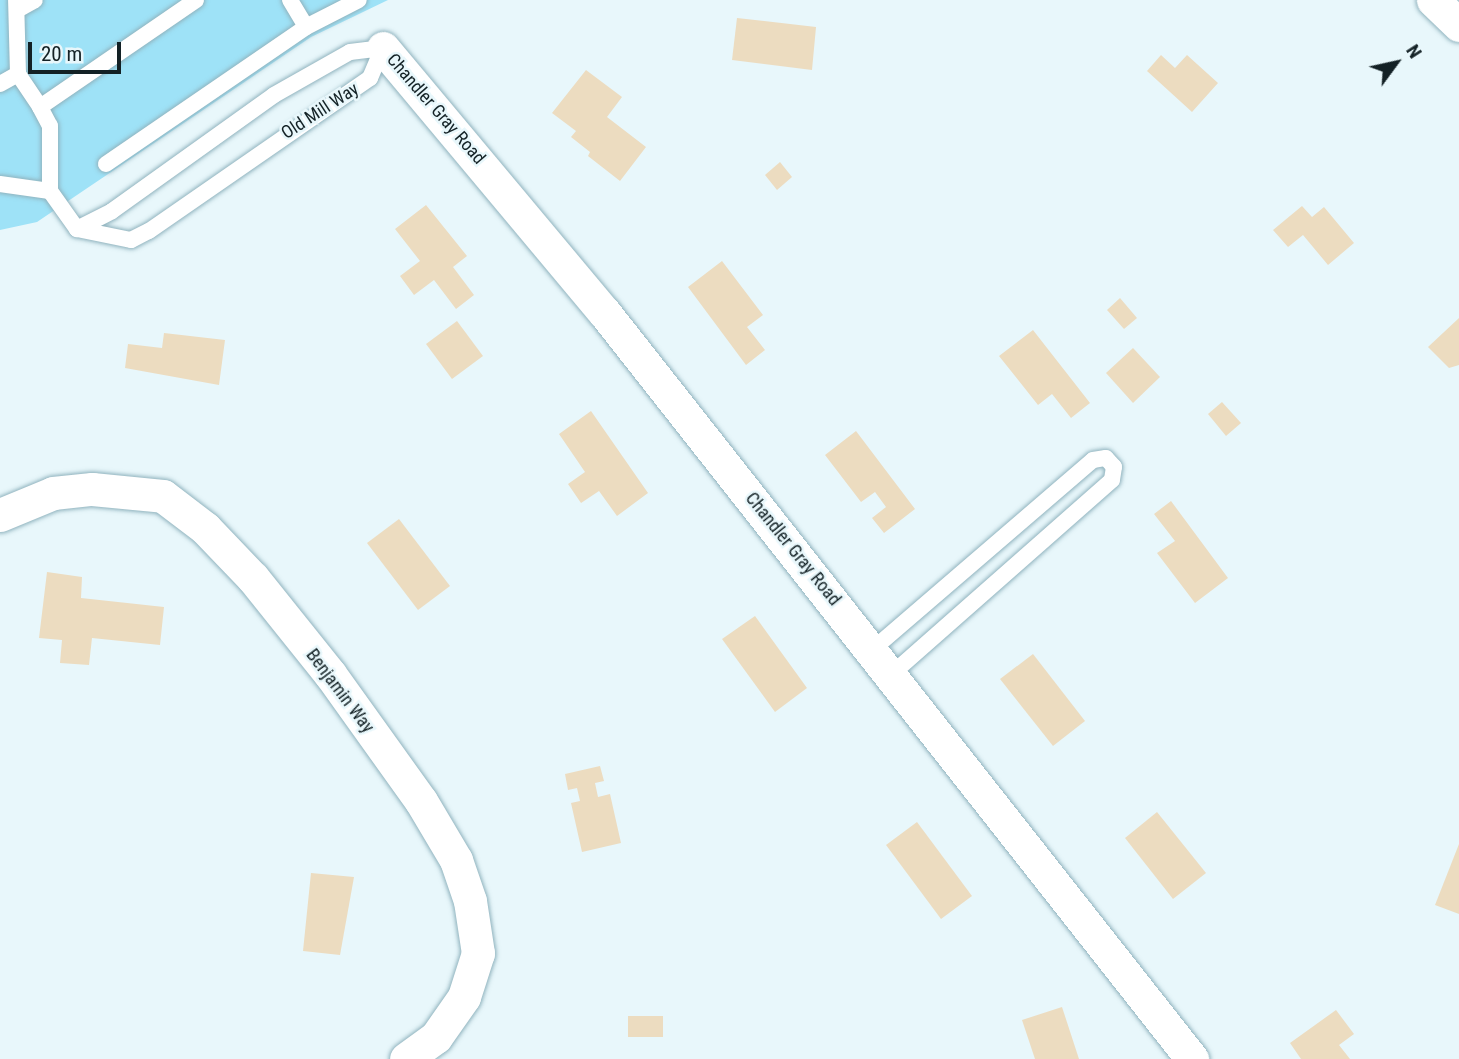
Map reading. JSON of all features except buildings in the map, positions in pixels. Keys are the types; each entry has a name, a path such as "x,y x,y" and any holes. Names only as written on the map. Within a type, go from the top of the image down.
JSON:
{"street":[{"path":"1433,0 1459,25"},
{"name":"Chandler Gray Road","path":"383,48 511,197 882,662 1192,1059"},
{"name":"Benjamin Way","path":"0,515 52,493 92,489 163,496 205,528 253,578 330,674 421,802 456,860 470,901 478,953 464,997 436,1037 406,1059"}],"lane":[{"path":"35,0 18,4 18,74 50,126 50,191 77,229"},
{"path":"40,107 196,0"},
{"path":"290,0 306,27"},
{"path":"106,164 306,27 359,0"},
{"name":"Old Mill Way","path":"77,229 131,240 149,231 370,78 383,48"},
{"name":"Old Mill Way","path":"77,229 113,211 285,88 350,52 383,48"},
{"path":"0,84 18,74"},
{"path":"0,184 50,191"},
{"path":"1106,458 1114,467 1112,480 882,662 1093,460 1106,458"}],"shaded area":[{"path":"0,0 388,0 311,37 37,222 0,230"}]}
